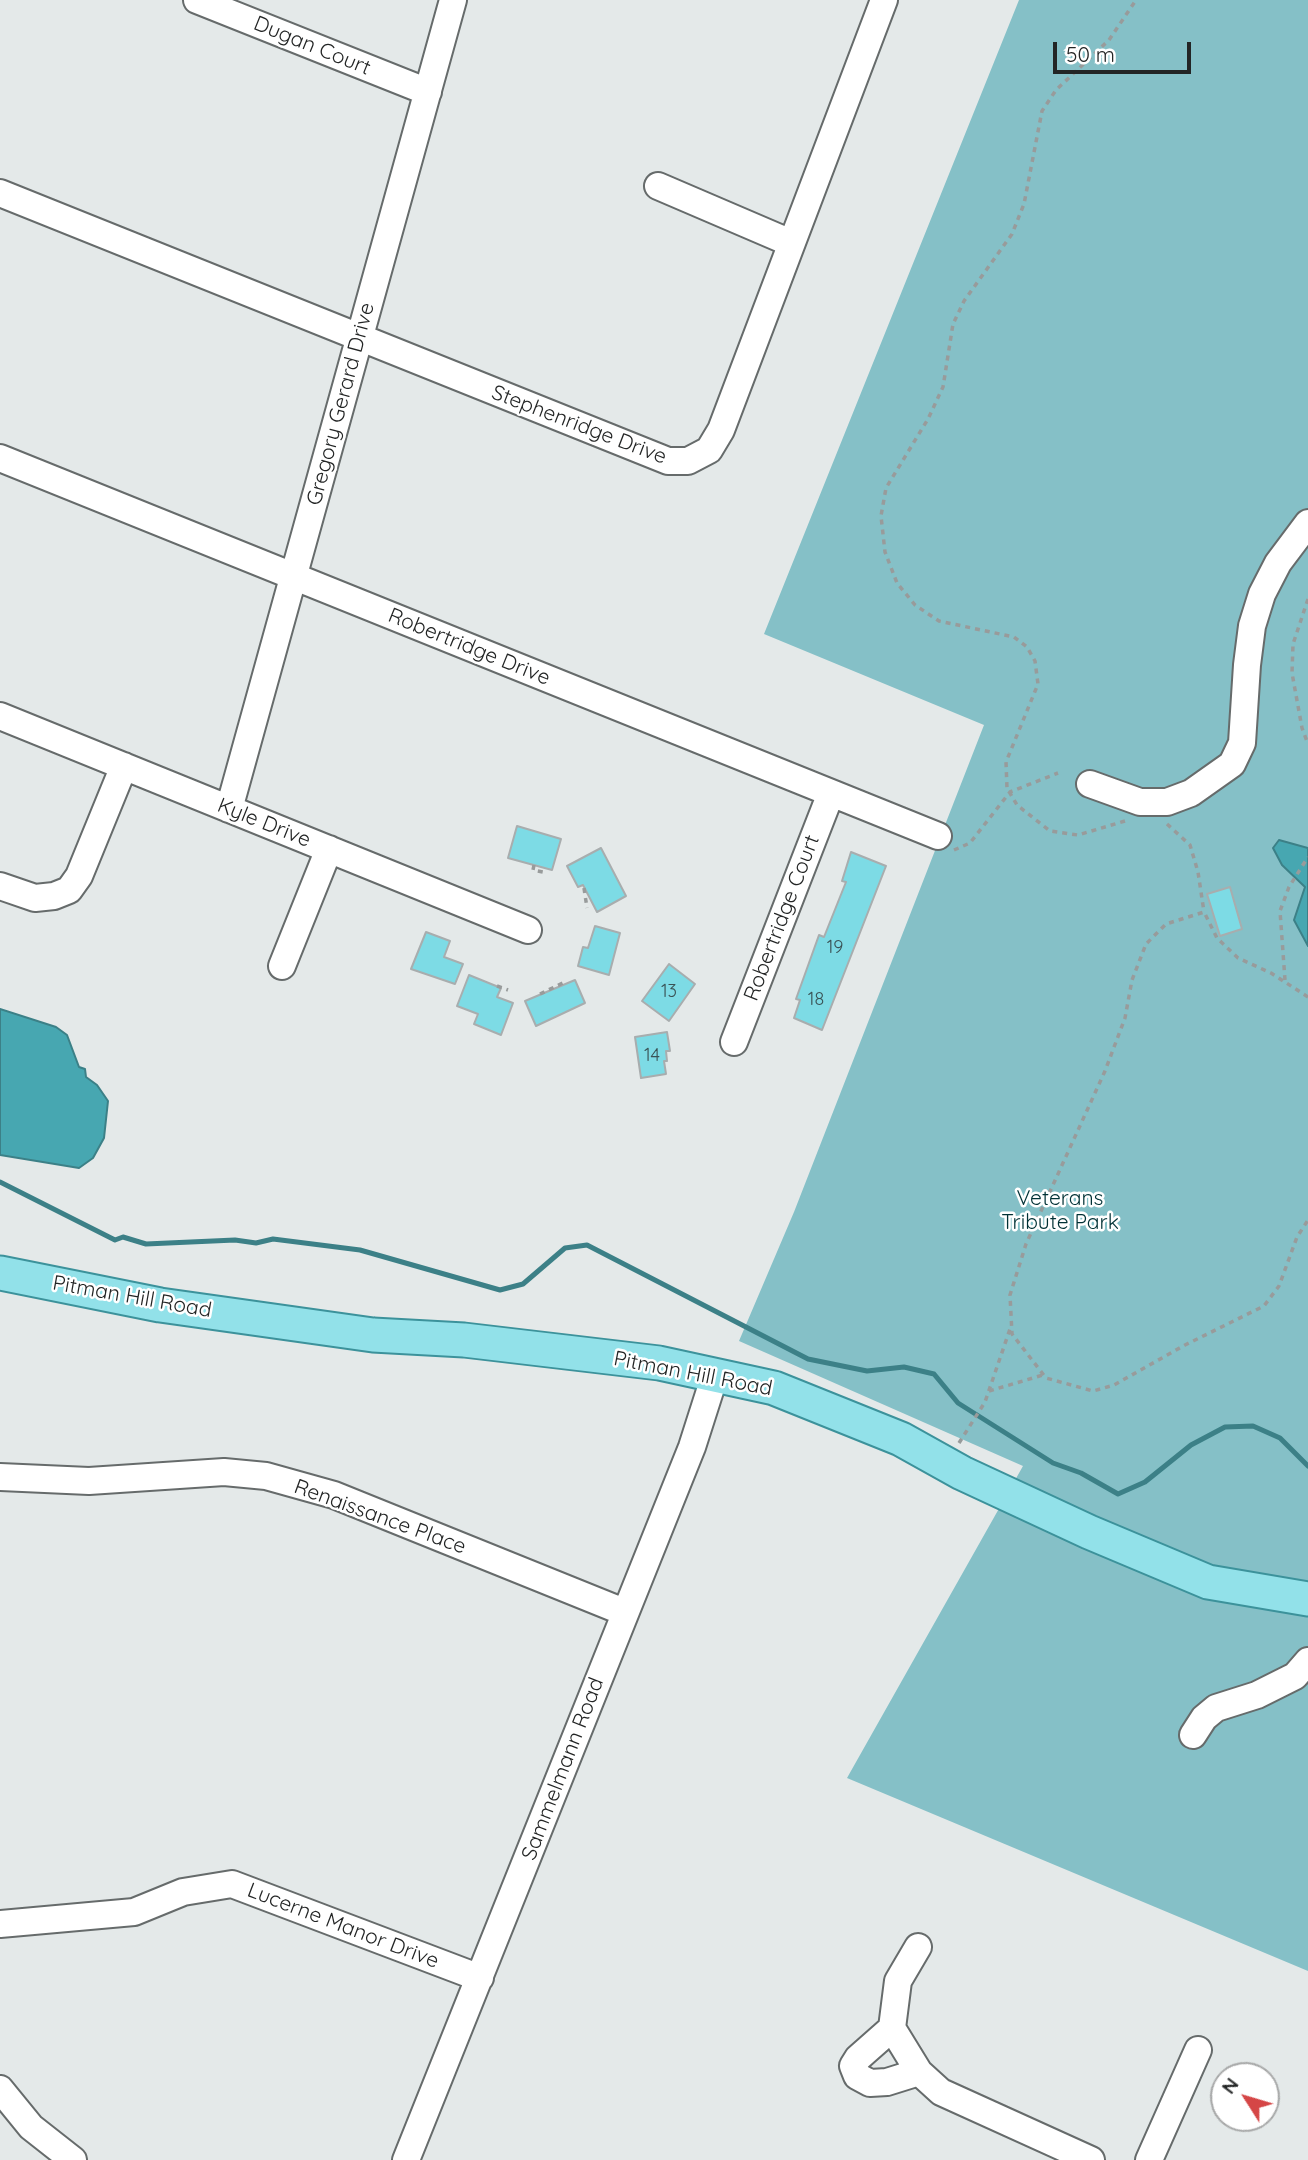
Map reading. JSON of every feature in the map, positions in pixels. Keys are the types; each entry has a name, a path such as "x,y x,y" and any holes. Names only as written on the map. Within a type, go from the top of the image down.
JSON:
{"main road":[{"name":"Pitman Hill Road","path":"0,1273 160,1305 373,1335 464,1340 659,1363 774,1388 901,1439 962,1473 1076,1527 1208,1582 1308,1599"}],"street":[{"name":"Dugan Court","path":"197,0 428,92"},
{"name":"Gregory Gerard Drive","path":"229,809 296,577 358,337 453,0"},
{"name":"Stephenridge Drive","path":"0,193 668,461 688,461 715,444 883,1"},
{"path":"658,186 791,243"},
{"name":"Robertridge Drive","path":"0,458 937,836"},
{"path":"1090,784 1140,802 1167,802 1191,793 1232,764 1242,743 1252,626 1262,594 1278,563 1308,523"},
{"name":"Kyle Drive","path":"0,716 528,930"},
{"path":"0,886 35,898 54,896 69,890 79,876 124,766"},
{"name":"Robertridge Court","path":"734,1042 831,793"},
{"path":"282,966 329,849"},
{"name":"Sammelmann Road","path":"406,2160 692,1447 715,1375"},
{"name":"Renaissance Place","path":"1,1482 89,1482 224,1472 266,1476 334,1495 624,1612"},
{"path":"1193,1735 1204,1718 1216,1708 1257,1695 1295,1676 1308,1661"},
{"name":"Lucerne Manor Drive","path":"0,1924 134,1912 183,1892 232,1884 480,1978"},
{"path":"918,1947 898,1981 892,2028 919,2072 951,2097 1091,2160"},
{"path":"892,2028 858,2059 853,2066 857,2076 870,2083 887,2082 919,2072"},
{"path":"1149,2160 1198,2050"},
{"path":"0,2089 31,2127 73,2160"}],"path":[{"path":"1130,820 1078,835 1050,831 1017,805 1010,792 1006,762 1038,684 1035,661 1027,647 1014,637 939,621 915,606 897,583 885,552 881,516 886,488 928,419 943,387 953,324 964,301 1012,234 1024,204 1042,111 1056,90 1109,40 1136,0"},
{"path":"1308,599 1293,644 1292,673 1302,728 1308,744"},
{"path":"937,836 942,855 970,843 1010,792 1058,773"},
{"path":"1154,822 1167,824 1190,845 1198,872 1204,912 1217,938 1238,958 1285,981 1308,997"},
{"path":"1285,981 1280,911 1289,887 1308,857"},
{"path":"534,865 533,870 543,872"},
{"path":"584,888 587,908"},
{"path":"1204,912 1166,924 1146,944 1132,980 1125,1018 1105,1071 1026,1244 1010,1295 1012,1334 1043,1375 1066,1387 1093,1391 1114,1385 1185,1345 1264,1306 1279,1286 1297,1237 1308,1220"},
{"path":"540,995 567,981"},
{"path":"497,986 508,990"},
{"path":"959,1443 983,1405 1011,1324"},
{"path":"989,1391 1043,1375"}],"green space":[{"name":"Veterans Tribute Park","path":"1019,0 1308,0 1308,1971 847,1778 1023,1466 739,1341 794,1212 984,725 764,634"}],"shaded area":[{"path":"1279,840 1308,848 1308,946 1294,920 1305,887 1282,865 1273,848"},
{"path":"0,1009 56,1027 67,1035 79,1067 85,1069 86,1077 97,1085 108,1101 104,1138 93,1158 79,1168 0,1155"}],"building":[{"path":"517,826 561,839 552,870 508,858"},
{"path":"601,848 626,896 597,912 583,885 578,887 567,866"},
{"path":"851,852 886,866 822,1030 794,1018 800,1000 796,999 819,935 824,937 846,882 842,881"},
{"path":"1230,887 1242,929 1220,936 1207,894"},
{"path":"595,926 620,933 609,975 578,966 583,947 588,948"},
{"path":"426,932 450,941 444,957 463,964 455,984 411,969"},
{"path":"669,964 695,984 669,1021 642,1001"},
{"path":"469,975 501,988 497,997 513,1003 501,1035 474,1024 478,1014 457,1006"},
{"path":"575,980 585,1003 536,1026 525,1001"},
{"path":"667,1032 670,1051 666,1051 667,1061 664,1061 666,1074 641,1078 635,1037"}],"waterway":[{"path":"0,1182 115,1240 123,1237 146,1244 235,1240 256,1243 273,1239 360,1250 500,1290 523,1284 565,1248 587,1245 808,1359 867,1371 904,1367 934,1374 958,1403 1053,1463 1081,1473 1118,1494 1145,1482 1191,1445 1225,1427 1253,1426 1280,1438 1308,1466"}]}
